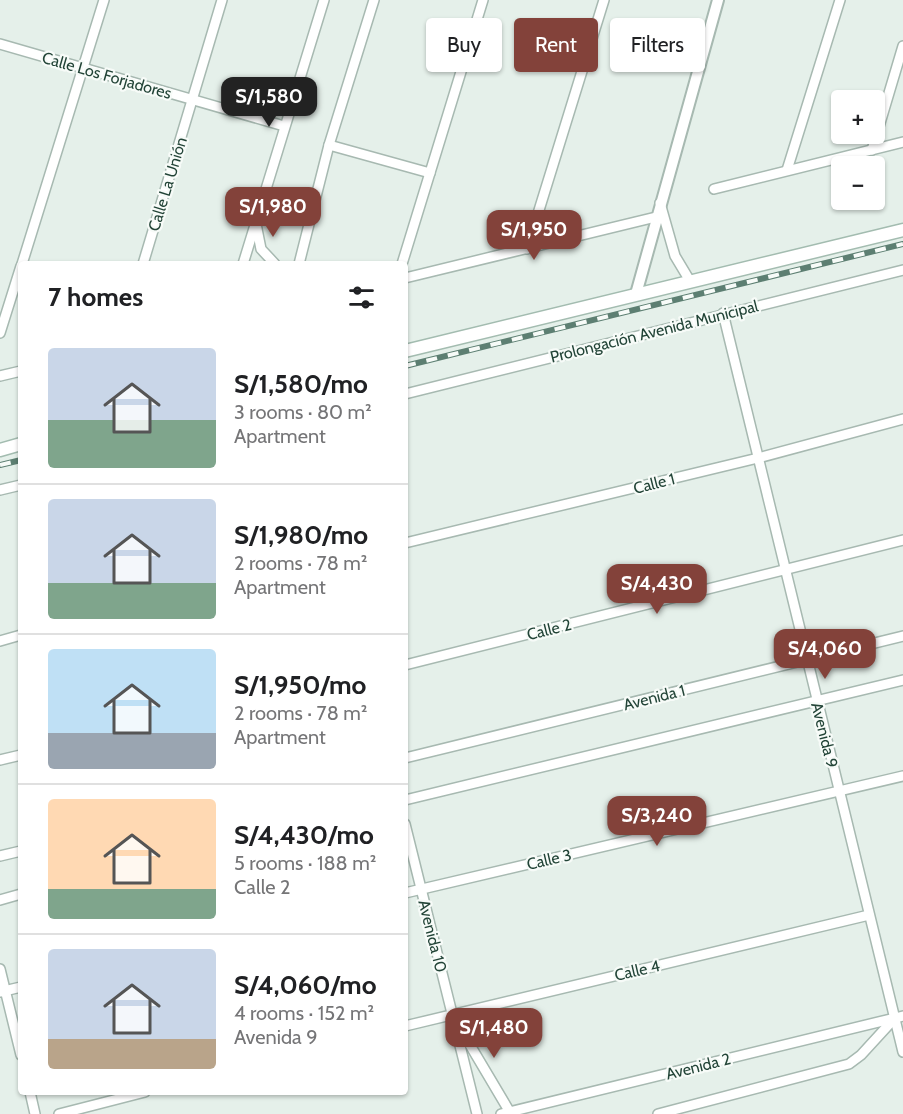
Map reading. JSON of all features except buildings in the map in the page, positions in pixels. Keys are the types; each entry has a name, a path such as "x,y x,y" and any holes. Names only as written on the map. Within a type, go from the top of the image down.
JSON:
{"main road":[{"path":"408,350 903,230"},
{"path":"0,450 18,445"}],"street":[{"path":"22,261 104,0"},
{"name":"Calle La Unión","path":"144,261 222,0"},
{"path":"244,261 324,0"},
{"path":"300,261 329,145 374,0"},
{"path":"403,261 483,0"},
{"path":"526,249 604,0"},
{"path":"636,294 718,0"},
{"path":"787,170 840,0"},
{"name":"Calle Los Forjadores","path":"0,44 284,126"},
{"path":"872,150 903,46"},
{"path":"714,189 903,142"},
{"path":"329,145 430,173"},
{"path":"660,203 675,256 690,281"},
{"path":"408,277 656,217"},
{"path":"256,221 261,249 272,261"},
{"name":"Prolongación Avenida Municipal","path":"408,393 903,270"},
{"path":"0,333 18,275"},
{"name":"Avenida 9","path":"723,313 869,915 899,1017 903,1052"},
{"path":"0,376 18,372"},
{"name":"Calle 1","path":"408,542 758,458 903,419"},
{"path":"0,490 18,487"},
{"name":"Calle 2","path":"408,664 903,540"},
{"path":"0,640 18,636"},
{"name":"Avenida 1","path":"408,757 903,636"},
{"path":"408,799 903,680"},
{"path":"0,760 18,757"},
{"name":"Calle 3","path":"408,892 903,776"},
{"name":"Avenida 10","path":"408,836 477,1114"},
{"path":"0,856 18,852"},
{"path":"0,900 18,895"},
{"name":"Calle 4","path":"408,1025 869,915"},
{"path":"0,969 3,992 18,1044"},
{"path":"3,992 18,988"},
{"name":"Avenida 10","path":"452,1014 507,1113"},
{"path":"658,1114 849,1064 899,1017"},
{"name":"Avenida 2","path":"507,1113 899,1017"},
{"path":"31,1095 35,1114"},
{"path":"59,1114 133,1095"}],"railway":[{"path":"408,365 903,244"},
{"path":"0,465 18,461"}]}
